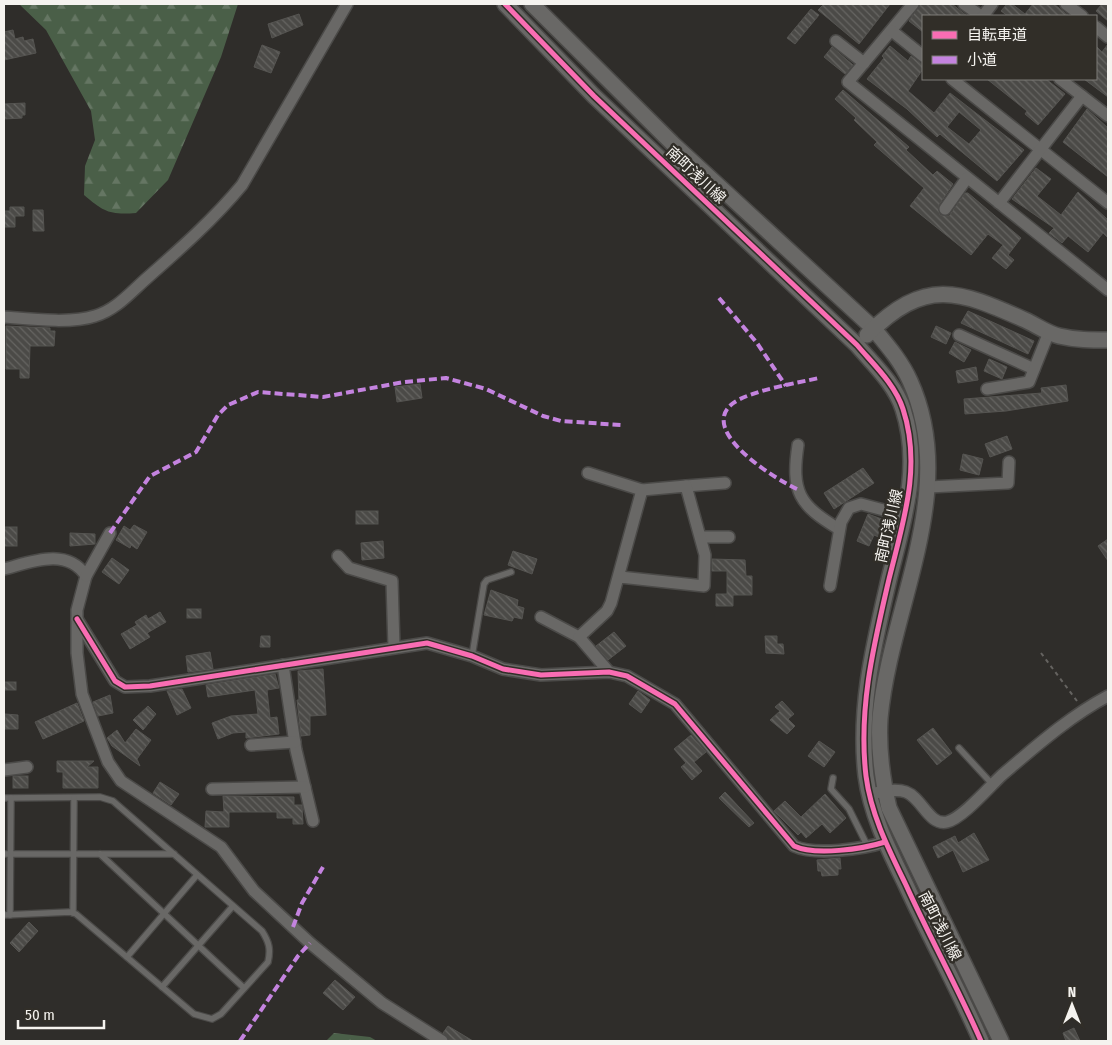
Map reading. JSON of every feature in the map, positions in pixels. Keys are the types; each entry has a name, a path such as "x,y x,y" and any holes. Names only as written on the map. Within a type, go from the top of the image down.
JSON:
{"street":[{"path":"4,316 76,319 94,316 116,306 162,265 222,209 242,185 347,4"},
{"name":"南町浅川線","path":"505,4 600,102 857,345 890,385 903,408 912,464 906,516 878,627 867,683 863,746 869,794 885,842 981,1041"},
{"name":"南町浅川線","path":"532,4 672,143 873,328 898,360 919,406 926,436 928,487 923,524 903,602 880,717 879,744 885,791 890,808 914,861 1001,1041"},
{"path":"913,4 848,82 1108,290"},
{"path":"964,4 980,15"},
{"path":"983,15 992,4"},
{"path":"1066,4 1081,15"},
{"path":"1097,28 1108,37"},
{"path":"892,31 922,55"},
{"path":"836,41 864,64"},
{"path":"953,80 1108,203"},
{"path":"1061,80 1108,116"},
{"path":"999,204 1082,96"},
{"path":"945,209 967,178"},
{"path":"857,345 873,328 891,314 915,301 937,293 957,294 978,299 1049,332 1081,340 1108,340"},
{"path":"987,389 1029,382 1049,332"},
{"path":"959,335 1034,369"},
{"path":"798,445 795,470 797,488 809,508 840,529"},
{"path":"928,487 1008,483 1009,462"},
{"path":"588,472 642,490 725,483"},
{"path":"620,577 704,586 705,555 686,486"},
{"path":"579,637 607,611 620,577 642,490"},
{"path":"830,586 843,517 854,505 873,506 906,516"},
{"path":"110,533 86,576 80,594 77,619 77,653 82,694 108,762 121,781 221,847 254,891 310,944 382,1003 442,1041"},
{"path":"701,538 729,537"},
{"path":"338,556 349,568 392,581 394,647"},
{"path":"4,569 36,560 62,559 82,570 86,576"},
{"path":"541,617 579,637 608,672"},
{"path":"77,619 114,681 125,687 150,686 427,643 472,656 503,669 541,675 608,672 627,676 675,704 794,846 804,851 868,847 885,842"},
{"path":"284,665 294,742 313,821"},
{"path":"869,794 885,791 907,792 920,802 933,819 945,822 950,821 976,801 1035,747 1108,696"},
{"path":"251,745 294,742"},
{"path":"4,770 27,767"},
{"path":"212,789 305,787"}],"lane":[{"path":"472,656 484,584 488,580 511,572"},
{"path":"959,748 993,785"},
{"path":"832,778 831,789 849,809 868,847"},
{"path":"4,798 11,798 74,798 100,798 113,801 262,931 269,942 268,962 221,1014 212,1019 194,1014 73,913 7,915 7,854 11,798"},
{"path":"73,913 74,798"},
{"path":"7,854 174,854"},
{"path":"100,854 244,988"},
{"path":"127,957 198,875"},
{"path":"162,987 233,906"}],"path":[{"path":"1041,653 1084,711"}],"green space":[{"path":"19,4 238,4 221,57 168,180 136,213 113,213 102,209 84,195 85,166 95,140 91,111 46,30"},
{"path":"334,1033 370,1037 377,1041 326,1041"}],"building":[{"path":"824,4 890,4 859,44 818,10"},
{"path":"920,4 952,4 966,15 922,15 922,31 909,21"},
{"path":"1007,4 1012,4 1025,14 1033,4 1054,4 1068,15 1007,15 1001,11"},
{"path":"1102,4 1108,4 1108,21 1096,11"},
{"path":"811,9 819,15 795,44 787,38"},
{"path":"299,14 303,25 272,38 268,24"},
{"path":"13,30 15,39 23,37 24,41 33,39 36,53 4,60 4,32"},
{"path":"1108,44 1108,97 1085,80 1097,80 1097,47 1102,52"},
{"path":"262,45 280,52 271,73 254,67"},
{"path":"890,46 908,61 911,56 922,64 922,70 908,91 934,113 950,93 1024,150 997,181 940,134 937,137 907,109 867,79 884,58 882,56","holes":["959,112 981,130 969,144 947,127"]},
{"path":"832,47 853,65 845,74 824,57"},
{"path":"988,80 1047,80 1065,94 1038,125 1025,114 1027,111"},
{"path":"843,90 909,147 906,150 933,175 937,171 953,184 939,205 940,215 949,216 965,193 968,193 1021,238 1008,255 1014,260 1006,269 992,258 1003,245 988,234 971,255 910,206 924,188 874,145 877,142 854,120 856,118 835,99"},
{"path":"25,103 25,115 22,115 22,118 4,119 4,104"},
{"path":"1087,109 1108,128 1108,177 1063,142"},
{"path":"1036,168 1051,179 1037,196 1061,215 1078,192 1108,220 1108,238 1103,233 1088,252 1068,236 1062,243 1049,233 1054,228 1012,199"},
{"path":"10,207 24,207 24,216 15,216 15,227 4,227 4,211 10,211"},
{"path":"33,210 43,210 44,231 33,231"},
{"path":"968,311 1034,341 1028,354 961,323"},
{"path":"6,326 50,328 50,331 55,331 54,346 30,346 29,378 20,378 20,369 6,369"},
{"path":"936,326 951,333 946,344 931,337"},
{"path":"955,342 971,350 964,362 949,353"},
{"path":"989,359 1007,367 1002,379 984,371"},
{"path":"976,367 978,380 958,383 956,371"},
{"path":"420,384 422,398 397,402 395,387"},
{"path":"1066,385 1068,401 1006,411 965,414 964,399 1042,393 1041,388"},
{"path":"1007,436 1012,449 990,457 985,444"},
{"path":"963,454 983,459 979,475 960,470"},
{"path":"863,468 874,483 834,509 824,493"},
{"path":"356,511 378,511 378,524 356,524"},
{"path":"868,514 887,521 881,538 874,535 869,546 857,541"},
{"path":"134,525 147,532 137,549 131,545 130,548 116,540 124,526 130,530"},
{"path":"4,527 17,527 17,546 4,546"},
{"path":"70,533 95,534 95,544 70,546"},
{"path":"1108,539 1108,561 1098,546"},
{"path":"383,541 384,558 362,560 361,543"},
{"path":"513,551 537,559 532,574 508,565"},
{"path":"112,558 129,570 119,584 102,572"},
{"path":"712,559 745,560 746,576 752,576 752,595 733,595 733,606 716,606 716,594 727,594 727,571 712,571"},
{"path":"491,590 518,600 517,606 524,608 522,619 514,617 512,621 484,615"},
{"path":"187,609 201,609 201,618 187,618"},
{"path":"160,612 166,622 147,633 150,637 130,649 121,634 137,625 135,622 146,615 148,619"},
{"path":"614,632 626,646 608,660 596,646"},
{"path":"261,636 270,636 270,647 260,647"},
{"path":"765,636 777,636 777,644 783,644 784,654 766,653"},
{"path":"210,652 213,669 188,672 186,656"},
{"path":"323,669 326,715 310,716 310,735 301,736 297,700 299,700 298,671"},
{"path":"275,674 279,688 267,690 270,718 277,717 279,734 246,738 246,732 233,733 218,739 212,723 231,716 258,714 255,690 208,697 206,685"},
{"path":"4,682 16,682 16,690 4,690"},
{"path":"182,689 191,708 177,715 167,691"},
{"path":"638,691 650,700 641,713 629,704"},
{"path":"110,695 113,713 98,716 93,702"},
{"path":"782,701 794,714 788,719 795,726 787,734 770,720 780,711 775,707"},
{"path":"77,703 84,721 43,739 35,722"},
{"path":"148,706 156,714 143,730 133,720"},
{"path":"5,714 18,715 18,729 5,729"},
{"path":"933,728 952,753 937,765 917,740"},
{"path":"136,729 151,740 137,759 140,766 112,746 107,738 117,730 125,743"},
{"path":"691,735 706,752 694,762 702,771 692,780 681,767 686,763 674,749"},
{"path":"819,741 835,752 824,767 808,756"},
{"path":"57,761 94,761 87,767 98,767 98,788 63,788 63,772 57,772"},
{"path":"13,776 28,776 28,788 13,788"},
{"path":"160,782 179,794 171,805 153,793"},
{"path":"725,792 754,823 749,827 719,798"},
{"path":"825,794 846,818 830,833 822,824 806,838 801,832 798,835 774,811 785,801 801,817"},
{"path":"223,796 294,797 294,805 302,805 303,824 293,824 293,818 277,818 277,812 229,812 229,827 205,827 206,811 224,812"},
{"path":"974,833 989,860 963,872 953,850 938,858 933,847 955,836 958,843"},
{"path":"840,858 841,869 838,869 838,875 822,876 821,871 818,871 817,860"},
{"path":"29,922 38,931 19,952 10,943"},
{"path":"335,980 355,997 343,1010 323,993"},
{"path":"448,1026 473,1041 449,1040 443,1033"},
{"path":"1074,1028 1080,1041 1066,1041 1063,1033"}],"marked path":[{"path":"719,298 757,343 786,386"},
{"path":"110,533 150,476 196,452 218,415 228,405 258,392 323,397 404,382 446,378 486,389 543,416 561,421 621,425"},
{"path":"797,489 774,476 744,454 732,441 725,428 724,415 732,404 749,395 819,378"},
{"path":"293,927 302,903 323,867"},
{"path":"240,1041 298,956 310,943"}],"cycle path":[{"path":"505,4 594,96 857,345 895,391 903,409 908,431 911,473 905,515 878,628 869,676 864,726 866,776 872,805 887,845 981,1041"},
{"path":"77,619 115,681 125,687 150,686 427,643 472,656 503,669 541,675 609,672 627,676 675,704 794,846 814,851 826,851 852,849 885,842"}]}
